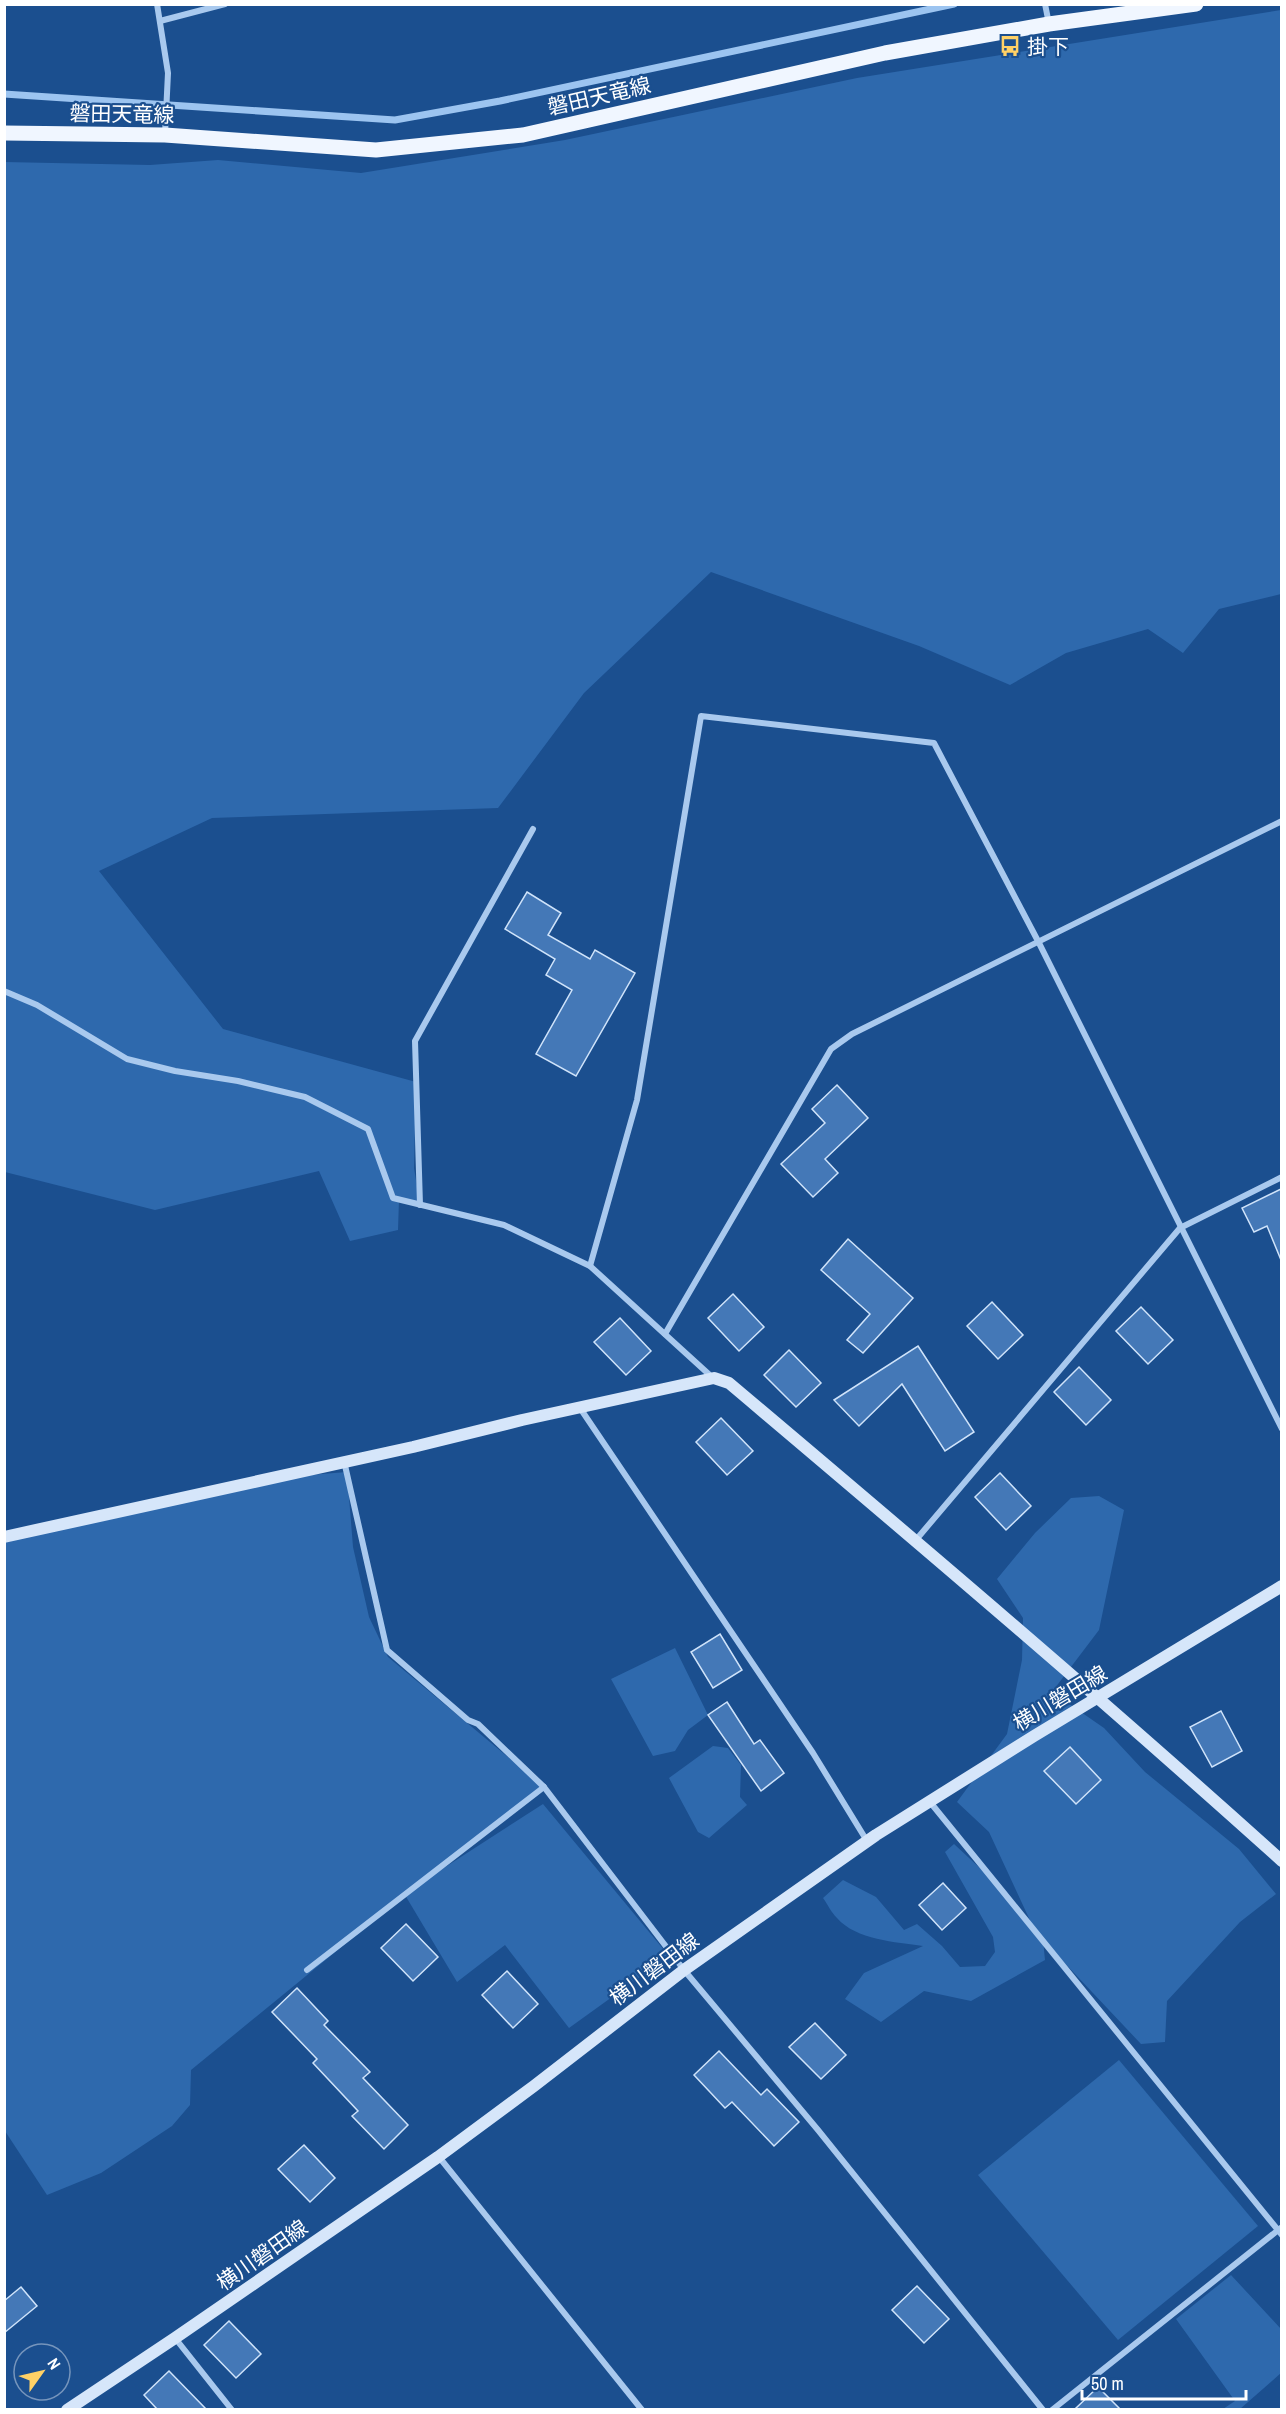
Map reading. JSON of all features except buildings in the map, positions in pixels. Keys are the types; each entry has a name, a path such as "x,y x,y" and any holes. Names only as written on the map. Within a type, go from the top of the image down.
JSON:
{"main road":[{"name":"磐田天竜線","path":"4,133 165,135 376,150 523,135 885,53 1049,24 1196,4"}],"street":[{"path":"157,4 168,73 165,135"},
{"path":"160,21 225,4"},
{"path":"1045,4 1049,24"},
{"path":"590,1266 637,1100 701,716 934,743 1039,943 1281,1429"},
{"path":"665,1334 831,1049 852,1034 1281,821"},
{"path":"420,1204 415,1041 533,829"},
{"path":"4,991 37,1005 127,1059 305,1097 368,1129 393,1198 504,1225 590,1266 714,1378 729,1383 1099,1697 1281,1861"},
{"path":"915,1541 1180,1228 1281,1178"},
{"path":"4,1537 714,1378"},
{"path":"580,1408 813,1753 868,1841"},
{"path":"344,1461 387,1650 468,1720 478,1724 544,1787 684,1970 818,2130 1043,2409"},
{"name":"横川磐田線","path":"68,2409 438,2157 684,1970 868,1841 1281,1586"},
{"path":"307,1970 544,1787"},
{"path":"929,1802 1280,2231 1052,2409"},
{"path":"438,2157 642,2409"},
{"path":"175,2338 232,2409"}],"shaded area":[{"path":"1281,10 1281,594 1219,609 1183,653 1148,629 1066,653 1010,685 919,646 711,572 584,693 498,808 212,818 99,871 223,1029 416,1082 414,1168 420,1205 399,1200 398,1230 350,1241 319,1171 155,1210 5,1172 4,162 150,165 218,160 361,173 565,140 857,78"},
{"path":"347,1472 353,1547 369,1617 388,1657 544,1787 419,1884 543,1804 669,1956 569,2028 505,1945 457,1982 405,1895 191,2070 190,2105 172,2126 101,2173 47,2195 5,2131 4,1537 270,1478"},
{"path":"1099,1496 1124,1510 1099,1630 1052,1692 1104,1728 1145,1772 1239,1849 1276,1894 1240,1922 1167,2001 1165,2042 1141,2044 1043,1940 1045,1960 971,2001 924,1991 881,2022 845,1999 864,1973 923,1946 877,1939 845,1925 835,1916 823,1898 843,1880 876,1897 904,1930 917,1924 942,1946 960,1967 985,1966 995,1952 993,1937 945,1852 954,1844 996,1883 1034,1929 989,1832 957,1802 1007,1734 1022,1660 1023,1618 997,1579 1035,1533 1071,1498"},
{"path":"675,1648 708,1715 688,1730 675,1751 653,1756 611,1679"},
{"path":"713,1746 728,1748 741,1765 740,1797 747,1805 709,1838 698,1832 669,1778"},
{"path":"1119,2060 1258,2226 1118,2340 978,2175"},
{"path":"1231,2275 1281,2329 1281,2373 1240,2409 1223,2409 1235,2401 1176,2319"}],"waterway":[{"path":"4,94 395,120 500,101 954,4"}],"place":[{"name":"掛下","path":"1010,46"}]}
